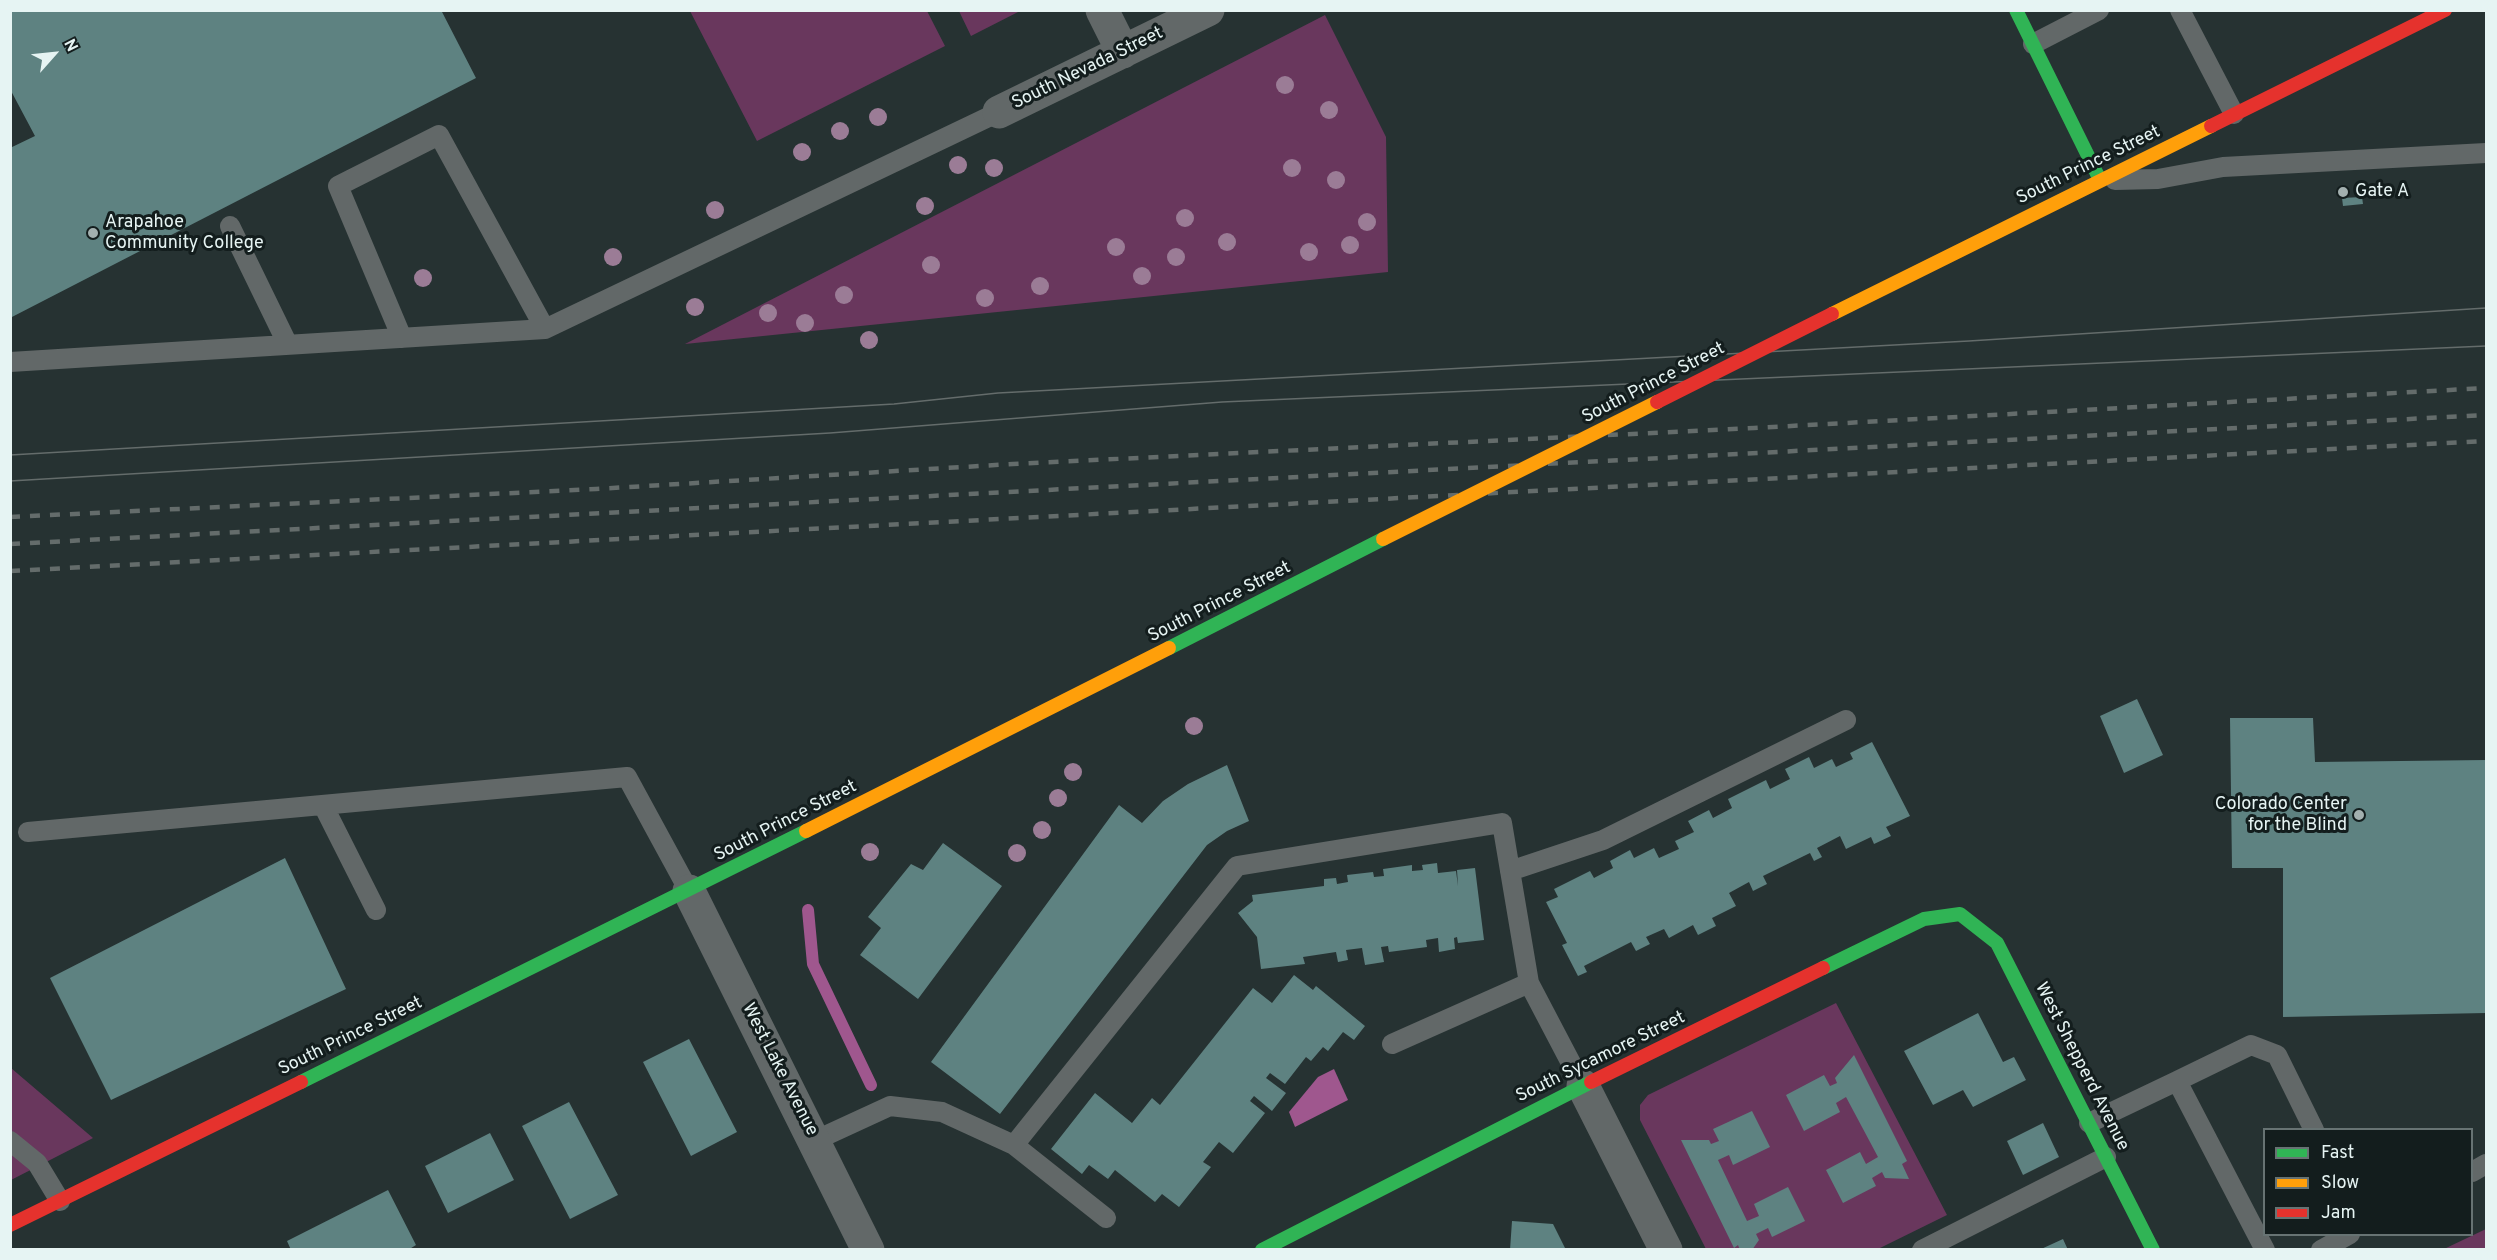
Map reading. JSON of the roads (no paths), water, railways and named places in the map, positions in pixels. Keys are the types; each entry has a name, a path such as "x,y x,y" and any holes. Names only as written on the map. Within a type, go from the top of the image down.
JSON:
{"street":[{"path":"1102,10 1123,52"},
{"name":"South Nevada Street","path":"999,112 1208,10"},
{"path":"2016,10 2100,180"},
{"name":"South Prince Street","path":"10,1225 689,891 1383,539 2445,10"},
{"name":"West Lake Avenue","path":"689,891 868,1250"},
{"name":"South Sycamore Street","path":"1263,1250 1583,1086 1924,919 1960,914"},
{"name":"West Shepperd Avenue","path":"1960,914 1997,943 2153,1250"},
{"path":"1583,1086 1666,1250"}],"lane":[{"path":"2032,44 2099,10"},
{"path":"2180,10 2234,114"},
{"path":"10,362 545,329 999,112"},
{"path":"402,338 338,186 439,135 545,329"},
{"path":"2100,180 2158,179 2223,167 2487,153"},
{"path":"230,226 288,345"},
{"path":"1510,871 1603,840 1846,720"},
{"path":"28,832 627,777 689,891"},
{"path":"322,804 376,910"},
{"path":"1014,1144 1237,866 1502,823 1529,982 1583,1086"},
{"path":"1392,1044 1529,982"},
{"path":"2089,1123 2251,1045 2277,1055 2313,1128"},
{"path":"2177,1081 2265,1250"},
{"path":"814,1141 891,1106 942,1112 1014,1144 1107,1218"},
{"path":"10,1141 37,1163 60,1201"},
{"path":"1922,1250 2106,1157"},
{"path":"2473,1171 2487,1164"},
{"path":"2321,1250 2346,1236"}],"waterway":[{"path":"808,910 813,964 871,1085"}],"tram line":[{"path":"10,455 894,404 998,393 1969,341 2486,308"},
{"path":"10,481 830,433 1222,402 2486,346"}],"railway":[{"path":"10,517 596,489 1013,464 1754,428 2486,388"},
{"path":"10,544 2486,415"},
{"path":"10,571 2486,441"}],"place":[{"name":"Gate A","path":"2343,192"},
{"name":"Arapahoe Community College","path":"93,233"},
{"name":"Colorado Center for the Blind","path":"2359,815"}]}
